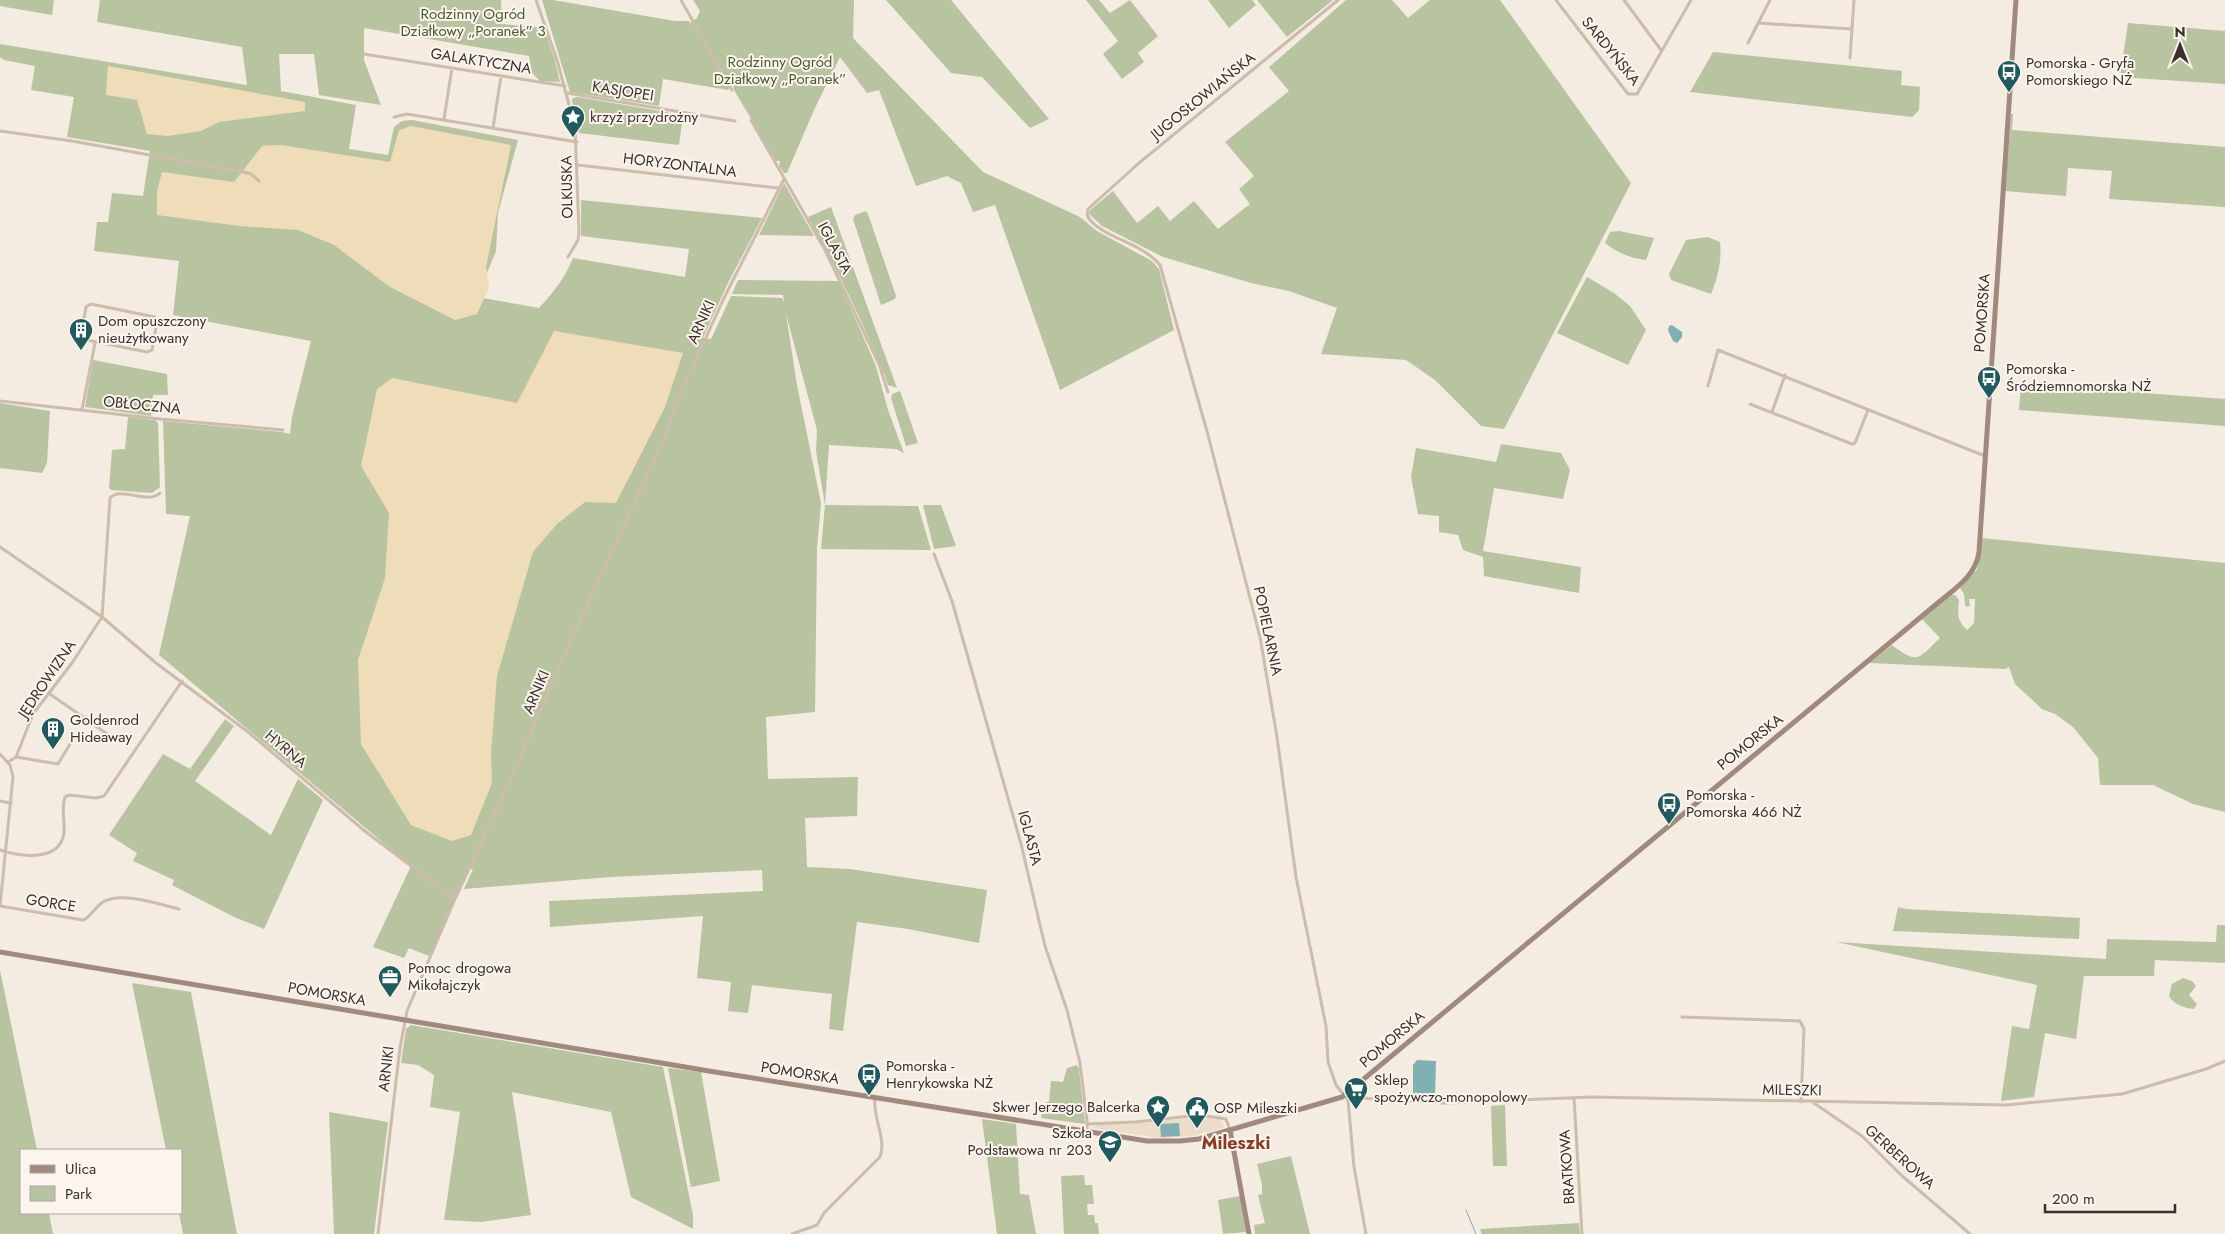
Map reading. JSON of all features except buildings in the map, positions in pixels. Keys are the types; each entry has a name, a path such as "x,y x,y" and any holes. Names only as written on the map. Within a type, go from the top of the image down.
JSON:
{"street":[{"name":"OLKUSKA","path":"536,0 565,86 577,142 579,236 568,257"},
{"path":"681,0 732,90"},
{"name":"JUGOSŁOWIAŃSKA","path":"1087,214 1088,209 1138,163 1338,0"},
{"name":"SARDYŃSKA","path":"1556,0 1628,94 1637,94 1691,0"},
{"path":"1624,0 1662,50"},
{"path":"1748,43 1770,0"},
{"path":"1850,58 1854,0"},
{"name":"POMORSKA","path":"0,952 405,1020 1159,1142 1193,1140 1346,1098 1966,579 1974,569 1978,558 2016,0"},
{"path":"1758,23 1852,29"},
{"name":"GALAKTYCZNA","path":"364,54 565,86"},
{"path":"444,119 452,68"},
{"path":"493,128 501,76"},
{"name":"KASJOPEI","path":"567,93 735,121"},
{"path":"394,117 407,114 444,119 577,142"},
{"name":"IGLASTA","path":"751,120 825,250 879,364 888,392"},
{"path":"0,131 72,141 244,172 259,181"},
{"name":"HORYZONTALNA","path":"578,164 779,188"},
{"name":"ARNIKI","path":"378,1234 405,1020 416,988 518,764 562,660 662,443 683,388 724,298 784,179"},
{"name":"POPIELARNIA","path":"1087,214 1090,221 1153,256 1160,265 1165,279 1208,435 1260,637 1277,737 1296,877 1326,1026 1328,1062 1336,1085 1346,1098"},
{"path":"88,305 146,315 157,319 152,350 150,352 95,343 85,340 81,335 88,305"},
{"path":"82,410 95,343"},
{"path":"1708,386 1718,350 1985,456"},
{"path":"1772,412 1785,375"},
{"name":"OBŁOCZNA","path":"0,401 160,419 283,430"},
{"path":"1750,404 1852,444 1855,443 1868,410"},
{"path":"102,617 110,498 116,494 154,497 160,493"},
{"name":"HYRNA","path":"0,547 102,617 156,663 248,732 366,832 455,899"},
{"name":"IGLASTA","path":"934,554 952,601 1021,844 1045,946 1067,1010 1080,1063 1088,1124 1087,1131"},
{"name":"JĘDROWIZNA","path":"16,757 33,714 50,694 102,617"},
{"path":"0,850 35,856 44,855 54,850 63,835 64,802 67,795 96,798 104,796 182,682"},
{"path":"50,694 110,736"},
{"path":"8,762 16,757 58,764 73,740"},
{"path":"0,754 8,762 13,777 0,906"},
{"path":"0,801 10,803"},
{"name":"GORCE","path":"0,906 83,920 101,903 119,897 178,909"},
{"path":"1682,1017 1800,1021 1804,1029 1801,1102"},
{"name":"MILESZKI","path":"1352,1093 1360,1098 1444,1103 1574,1098 2006,1105 2102,1097 2139,1090 2206,1069 2225,1061"},
{"path":"792,1234 817,1225 824,1213 880,1158 882,1146 875,1106 876,1097"},
{"path":"1346,1098 1354,1166 1366,1234"},
{"name":"BRATKOWA","path":"1574,1098 1582,1234"},
{"name":"GERBEROWA","path":"1812,1102 1862,1136 1902,1175 1970,1234"},
{"path":"1088,1124 1136,1122 1204,1115 1224,1119 1230,1130 1249,1234"}],"green space":[{"path":"0,0 54,0 52,15 0,6"},
{"name":"Rodzinny Ogród Działkowy „Poranek” 3","path":"100,0 501,0 502,24 544,28 560,82 540,81 532,73 529,56 364,28 364,60 381,105 319,95 314,54 279,54 281,91 356,105 349,149 388,155 394,127 402,121 412,120 518,140 498,213 496,251 477,297 539,308 558,285 573,258 685,277 689,249 581,236 581,200 762,218 727,285 703,338 711,339 731,296 782,298 784,302 783,295 732,294 738,280 839,281 876,366 888,410 904,453 896,449 829,445 825,505 816,451 817,430 786,314 797,385 821,503 817,549 815,712 766,717 768,779 858,777 857,816 805,818 807,867 850,869 987,890 979,943 908,929 857,922 843,1031 829,1029 832,994 752,985 748,1013 728,1011 731,982 697,978 703,916 550,927 549,901 763,891 762,870 610,877 464,889 473,869 470,869 429,956 409,948 404,958 373,947 411,866 159,655 190,516 166,514 163,421 290,434 292,417 311,341 173,315 179,261 94,251 97,222 108,222 112,193 143,196 150,151 67,137 74,97 31,90 35,66 4,60 0,57 0,44 247,85 242,47 97,22"},
{"name":"Rodzinny Ogród Działkowy „Poranek”","path":"542,0 553,0 675,21 689,21 690,23 697,18 700,11 693,0 854,0 853,38 983,172 1080,217 1097,231 1152,261 1159,269 1174,330 1060,390 995,205 973,212 961,183 947,176 916,186 879,90 867,93 840,57 814,110 787,173 784,173 779,166 780,161 776,161 734,90 733,83 728,90 663,79 659,106 570,92"},
{"path":"886,0 951,0 1049,119 1030,128 982,77 951,73"},
{"path":"1086,0 1099,0 1110,13 1130,0 1158,36 1138,53 1144,62 1122,79 1103,54 1118,41"},
{"path":"1208,0 1252,0 1256,5 1229,28"},
{"path":"1257,0 1333,0 1287,37"},
{"path":"1346,0 1392,0 1408,18 1430,0 1500,0 1631,183 1504,429 1481,426 1435,380 1406,360 1321,354 1337,308 1289,291 1251,283 1163,257 1102,226 1089,214 1090,210 1113,191 1137,223 1158,206 1170,221 1194,201 1218,229 1250,204 1239,189 1254,176 1225,142 1289,91 1269,67"},
{"path":"2128,23 2225,31 2225,84 2120,77"},
{"path":"1713,52 1902,71 1901,85 1920,87 1919,110 1912,117 1690,92"},
{"path":"578,97 683,115 679,145 579,133 572,101 573,98"},
{"path":"2011,114 2013,114 2012,130 2225,147 2225,207 2109,199 2112,171 2068,168 2066,196 2005,191"},
{"path":"784,183 814,236 759,235"},
{"path":"831,207 897,388 888,385 865,329 808,217"},
{"path":"866,211 896,296 895,299 881,305 853,219 855,215"},
{"path":"1619,231 1654,238 1646,260 1624,255 1605,243 1610,232"},
{"path":"1708,237 1720,242 1719,268 1711,294 1671,280 1669,274 1686,240"},
{"path":"1587,277 1614,293 1630,306 1646,330 1628,365 1557,333"},
{"path":"93,360 167,374 168,395 153,395 151,416 85,407"},
{"path":"2021,384 2225,399 2225,426 2019,410"},
{"path":"900,391 918,443 906,446 891,398 892,394"},
{"path":"0,403 50,411 47,463 42,473 0,468"},
{"path":"128,417 155,420 158,423 160,487 152,493 111,490 109,488 112,450 125,449"},
{"path":"1501,444 1561,453 1570,470 1563,499 1494,488 1483,551 1581,567 1579,593 1484,576 1483,557 1463,550 1458,535 1439,532 1439,516 1418,514 1411,477 1416,448 1496,462"},
{"path":"825,505 918,506 931,550 821,549"},
{"path":"923,505 941,505 956,546 934,549"},
{"path":"1982,538 2225,563 2225,812 2193,804 2153,785 2100,785 2098,758 2073,727 2055,714 2042,709 2015,684 2009,667 2005,669 1869,663 1892,645 1913,657 1918,657 1927,651 1940,638 1922,619 1951,595 1955,595 1959,600 1958,616 1963,626 1967,630 1974,623 1975,599 1969,599 1970,606 1967,607 1964,594 1960,588 1977,569"},
{"path":"225,719 234,726 195,781 271,835 298,779 323,800 264,929 234,917 172,885 174,880 133,861 137,853 109,835 163,754 190,769"},
{"path":"1898,907 1906,909 2080,918 2079,939 1893,931"},
{"path":"2217,925 2225,925 2225,963 2155,960 2154,976 2084,976 2076,1039 2045,1033 2034,1097 2001,1101 2012,1026 2029,1029 2037,985 1836,942 2106,959 2107,939 2216,942"},
{"path":"0,970 37,1149 20,1149 20,1214 49,1214 53,1234 0,1234"},
{"path":"2183,978 2192,981 2196,986 2189,995 2197,1004 2194,1009 2180,1006 2169,996 2172,984"},
{"path":"132,983 191,992 237,1234 183,1234 179,1214 182,1214 182,1149 166,1149"},
{"path":"411,1025 663,1067 693,1215 693,1229 631,1197 611,1112 512,1092 531,1215 481,1222 444,1220 460,1112 430,1107 434,1075 418,1065 401,1063 406,1029"},
{"path":"1077,1065 1085,1124 1041,1118 1043,1108 1046,1108 1046,1102 1049,1102 1051,1081 1063,1082 1067,1068"},
{"path":"668,1068 701,1072 720,1181 691,1187"},
{"path":"1505,1105 1507,1166 1493,1166 1491,1106"},
{"path":"329,1112 388,1122 374,1234 334,1234"},
{"path":"982,1119 1016,1124 1020,1194 1029,1195 1036,1234 997,1234"},
{"path":"1291,1156 1310,1234 1255,1234 1254,1225 1265,1223 1258,1195 1262,1194 1262,1185 1257,1164"},
{"path":"1084,1175 1085,1185 1092,1185 1094,1204 1087,1204 1088,1215 1094,1215 1095,1223 1098,1223 1099,1234 1064,1234 1061,1176"},
{"path":"1240,1196 1246,1232 1223,1234 1218,1200"},
{"path":"1579,1223 1580,1234 1482,1234 1480,1229"}],"sand":[{"path":"108,66 305,102 305,111 219,122 201,131 168,136 147,134 137,100 106,95"},
{"path":"411,126 511,145 486,267 489,287 477,314 455,320 390,287 334,245 298,230 239,226 157,215 157,191 162,172 234,182 262,146 280,145 390,162 399,130"},
{"path":"554,331 683,353 665,407 616,503 585,502 557,524 533,552 497,676 491,753 492,783 471,835 452,841 411,825 361,744 358,660 385,578 389,513 361,466 377,389 392,378 517,403"}],"shaded area":[{"name":"Skwer Jerzego Balcerka","path":"1201,1117 1217,1119 1224,1125 1223,1128 1193,1136 1160,1138 1093,1128 1096,1125 1131,1124"}],"water":[{"path":"1672,325 1682,332 1682,337 1677,343 1673,341 1668,330 1669,326"},
{"path":"1417,1060 1436,1061 1435,1096 1416,1096 1413,1094 1413,1065"},
{"path":"1179,1123 1180,1136 1161,1137 1160,1124"}],"waterway":[{"path":"1466,1210 1476,1234"}],"place":[{"name":"Pomorska - Gryfa Pomorskiego NŻ","path":"2009,93"},
{"name":"krzyż przydrożny","path":"573,138"},
{"name":"Dom opuszczony nieużytkowany","path":"81,351"},
{"name":"Pomorska - Śródziemnomorska NŻ","path":"1989,399"},
{"name":"Goldenrod Hideaway","path":"53,750"},
{"name":"Pomorska - Pomorska 466 NŻ","path":"1669,825"},
{"name":"Pomoc drogowa Mikołajczyk","path":"390,998"},
{"name":"Pomorska - Henrykowska NŻ","path":"869,1096"},
{"name":"Sklep spożywczo-monopolowy","path":"1356,1110"},
{"name":"Skwer Jerzego Balcerka","path":"1158,1128"},
{"name":"OSP Mileszki","path":"1197,1129"},
{"name":"Szkoła Podstawowa nr 203","path":"1110,1163"}],"district":[{"name":"Mileszki","path":"1236,1143"}]}
